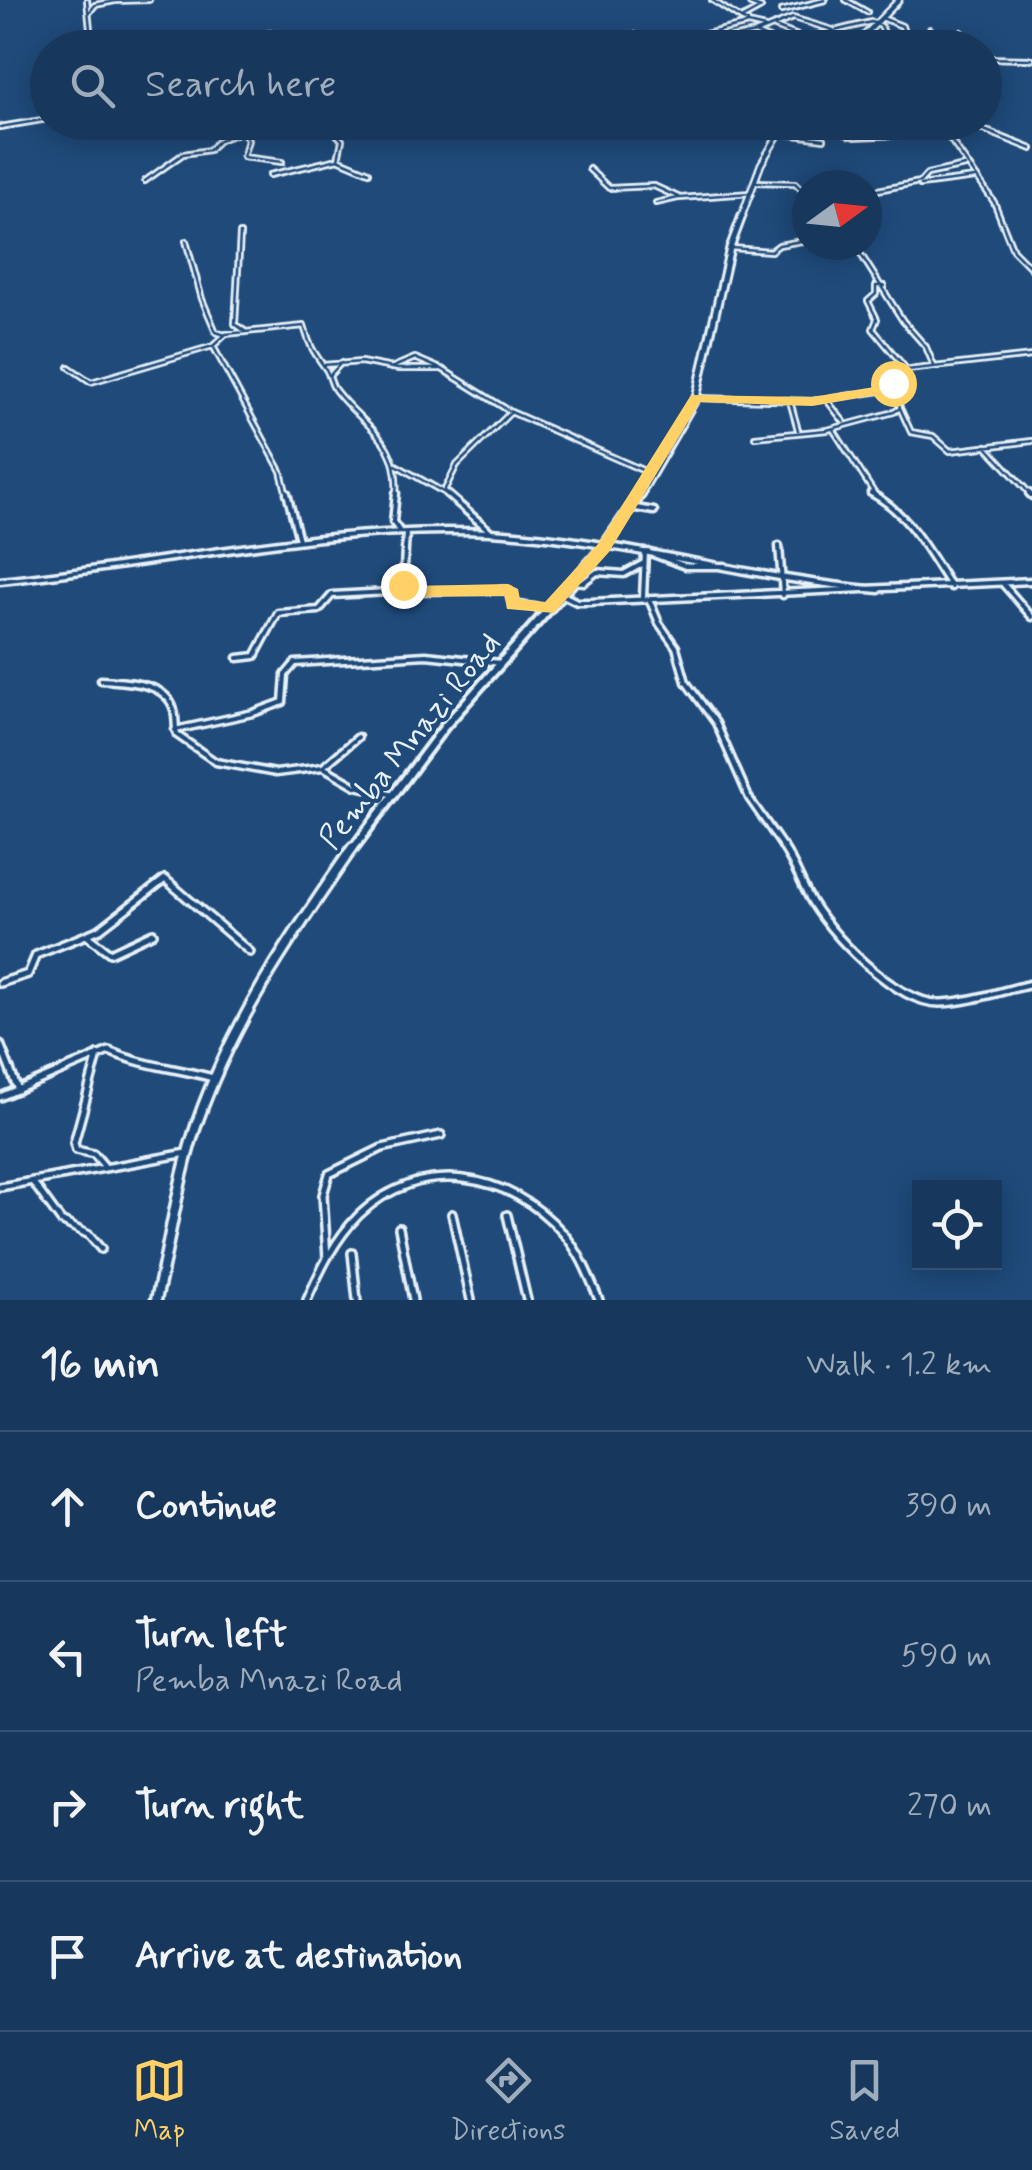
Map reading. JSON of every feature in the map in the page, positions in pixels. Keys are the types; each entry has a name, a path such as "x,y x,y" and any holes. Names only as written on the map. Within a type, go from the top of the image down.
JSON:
{"main road":[{"path":"869,30 900,0"},
{"name":"Pemba Mnazi Road","path":"156,1300 190,1153 213,1078 271,970 390,794 603,548 651,474 696,398 730,248 754,182 776,140"}],"street":[{"path":"90,30 88,0 106,2"},
{"path":"89,13 96,5 115,0 149,0"},
{"path":"712,0 741,19 766,28"},
{"path":"741,19 760,8 750,4 750,0"},
{"path":"782,11 825,0"},
{"path":"846,0 852,9 867,12"},
{"path":"762,30 793,18 833,30 876,23 880,30"},
{"path":"882,18 904,30"},
{"path":"724,30 752,24"},
{"path":"774,27 782,30"},
{"path":"1002,57 1032,59"},
{"path":"0,127 30,122"},
{"path":"1002,137 1032,149"},
{"path":"145,181 184,154 208,150 219,140"},
{"path":"245,140 244,158 282,162"},
{"path":"338,159 340,140"},
{"path":"951,140 999,211 1013,250 1032,269"},
{"path":"270,176 338,159 369,172"},
{"path":"908,185 922,181 927,174 967,165"},
{"path":"589,169 608,188 652,186 678,198"},
{"path":"882,189 974,178"},
{"path":"754,182 792,182"},
{"path":"656,203 751,193"},
{"path":"240,234 240,280 233,310 235,324 246,332"},
{"path":"186,241 194,278 216,332 304,326 312,355 323,365 338,395 377,432 400,474 394,522 403,532 403,585 407,592"},
{"path":"730,248 771,252 779,244 792,242"},
{"path":"866,260 934,366"},
{"path":"884,286 876,286 876,294 868,301 877,318 873,328 907,370 906,377 893,381 902,418 911,432 933,436 948,449 1032,441"},
{"path":"69,367 91,382 213,346 225,334"},
{"path":"213,346 280,471 299,540"},
{"path":"907,370 1032,356"},
{"path":"390,368 415,358 441,369 511,412 651,474"},
{"path":"329,376 341,363"},
{"path":"323,365 441,369"},
{"path":"696,398 826,399 894,386"},
{"path":"826,399 845,424"},
{"path":"790,401 800,432"},
{"path":"755,437 834,428 900,408"},
{"path":"443,493 457,465 511,412"},
{"path":"834,428 872,495 890,502 910,524 952,587"},
{"path":"986,446 1032,496"},
{"path":"396,465 425,478 475,514 491,532"},
{"path":"630,507 654,511"},
{"path":"0,581 97,572 299,540 403,532 491,532 646,552 658,560 706,568 730,566 784,580 878,590"},
{"path":"779,546 783,594"},
{"path":"646,552 646,599 676,647 686,682 716,723 750,798 798,868 808,896 839,939 904,992 920,1000 942,1002 1032,984"},
{"path":"573,581 584,582 597,572 626,574 644,563"},
{"path":"562,594 577,602 1032,581"},
{"path":"1004,585 1032,618"},
{"path":"238,658 256,656 278,613 319,610 332,595 508,590 512,604 548,608"},
{"path":"175,730 283,702 285,675 295,663 425,657 501,663"},
{"path":"101,680 135,682 155,690 174,707 175,730 180,738 220,763 276,773 324,767 358,737"},
{"path":"324,767 356,786 390,794"},
{"path":"0,983 28,974 39,953 100,929 156,882 165,880 250,952"},
{"path":"86,936 110,953 153,933"},
{"path":"0,1044 18,1090"},
{"path":"0,1097 113,1052 141,1065 179,1068 213,1078"},
{"path":"98,1055 74,1143 76,1150 94,1154 104,1167"},
{"path":"327,1258 323,1195 329,1174 347,1162 441,1134"},
{"path":"0,1187 190,1153"},
{"path":"307,1300 327,1258 358,1217 400,1188 441,1178 494,1182 519,1193 564,1230 584,1261 599,1300"},
{"path":"32,1181 63,1223 89,1235 101,1249"},
{"path":"452,1214 471,1300"},
{"path":"507,1215 527,1300"},
{"path":"400,1228 413,1300"},
{"path":"352,1252 357,1300"}],"route":[{"path":"403,585 407,592 508,590 512,604 548,608 603,548 696,398 812,401 894,388 893,383"}]}
